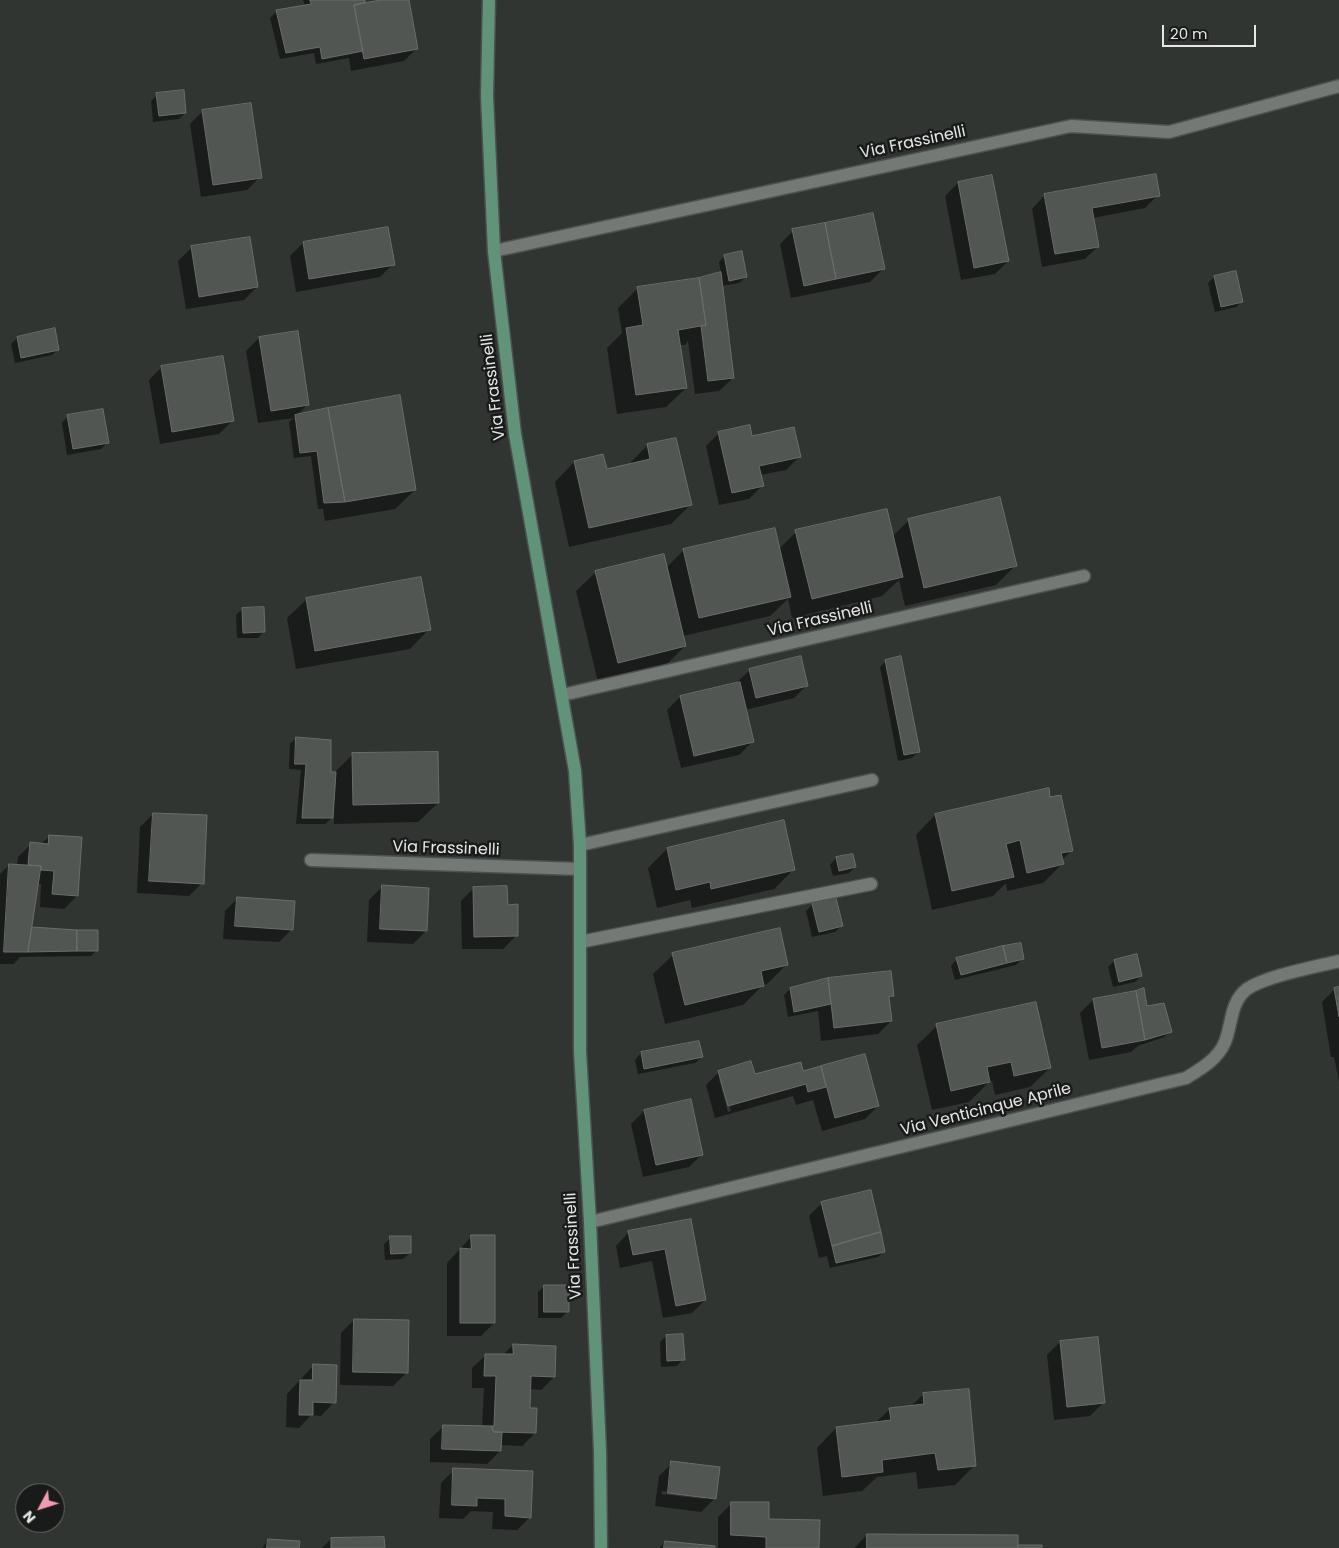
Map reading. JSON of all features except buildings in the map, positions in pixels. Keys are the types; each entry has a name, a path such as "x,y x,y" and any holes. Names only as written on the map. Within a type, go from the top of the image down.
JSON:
{"street":[{"name":"Via Frassinelli","path":"489,0 487,96 494,251 515,434 576,771 580,845 580,1052 600,1451 601,1548"},
{"name":"Via Frassinelli","path":"494,251 1071,126 1169,132 1339,86"},
{"name":"Via Frassinelli","path":"562,695 1084,576"},
{"path":"580,845 872,780"},
{"name":"Via Frassinelli","path":"310,860 580,870"},
{"path":"580,942 871,884"},
{"name":"Via Venticinque Aprile","path":"590,1222 1186,1078 1202,1068 1222,1048 1226,1040 1233,1010 1238,999 1246,990 1260,982 1339,961"}]}
